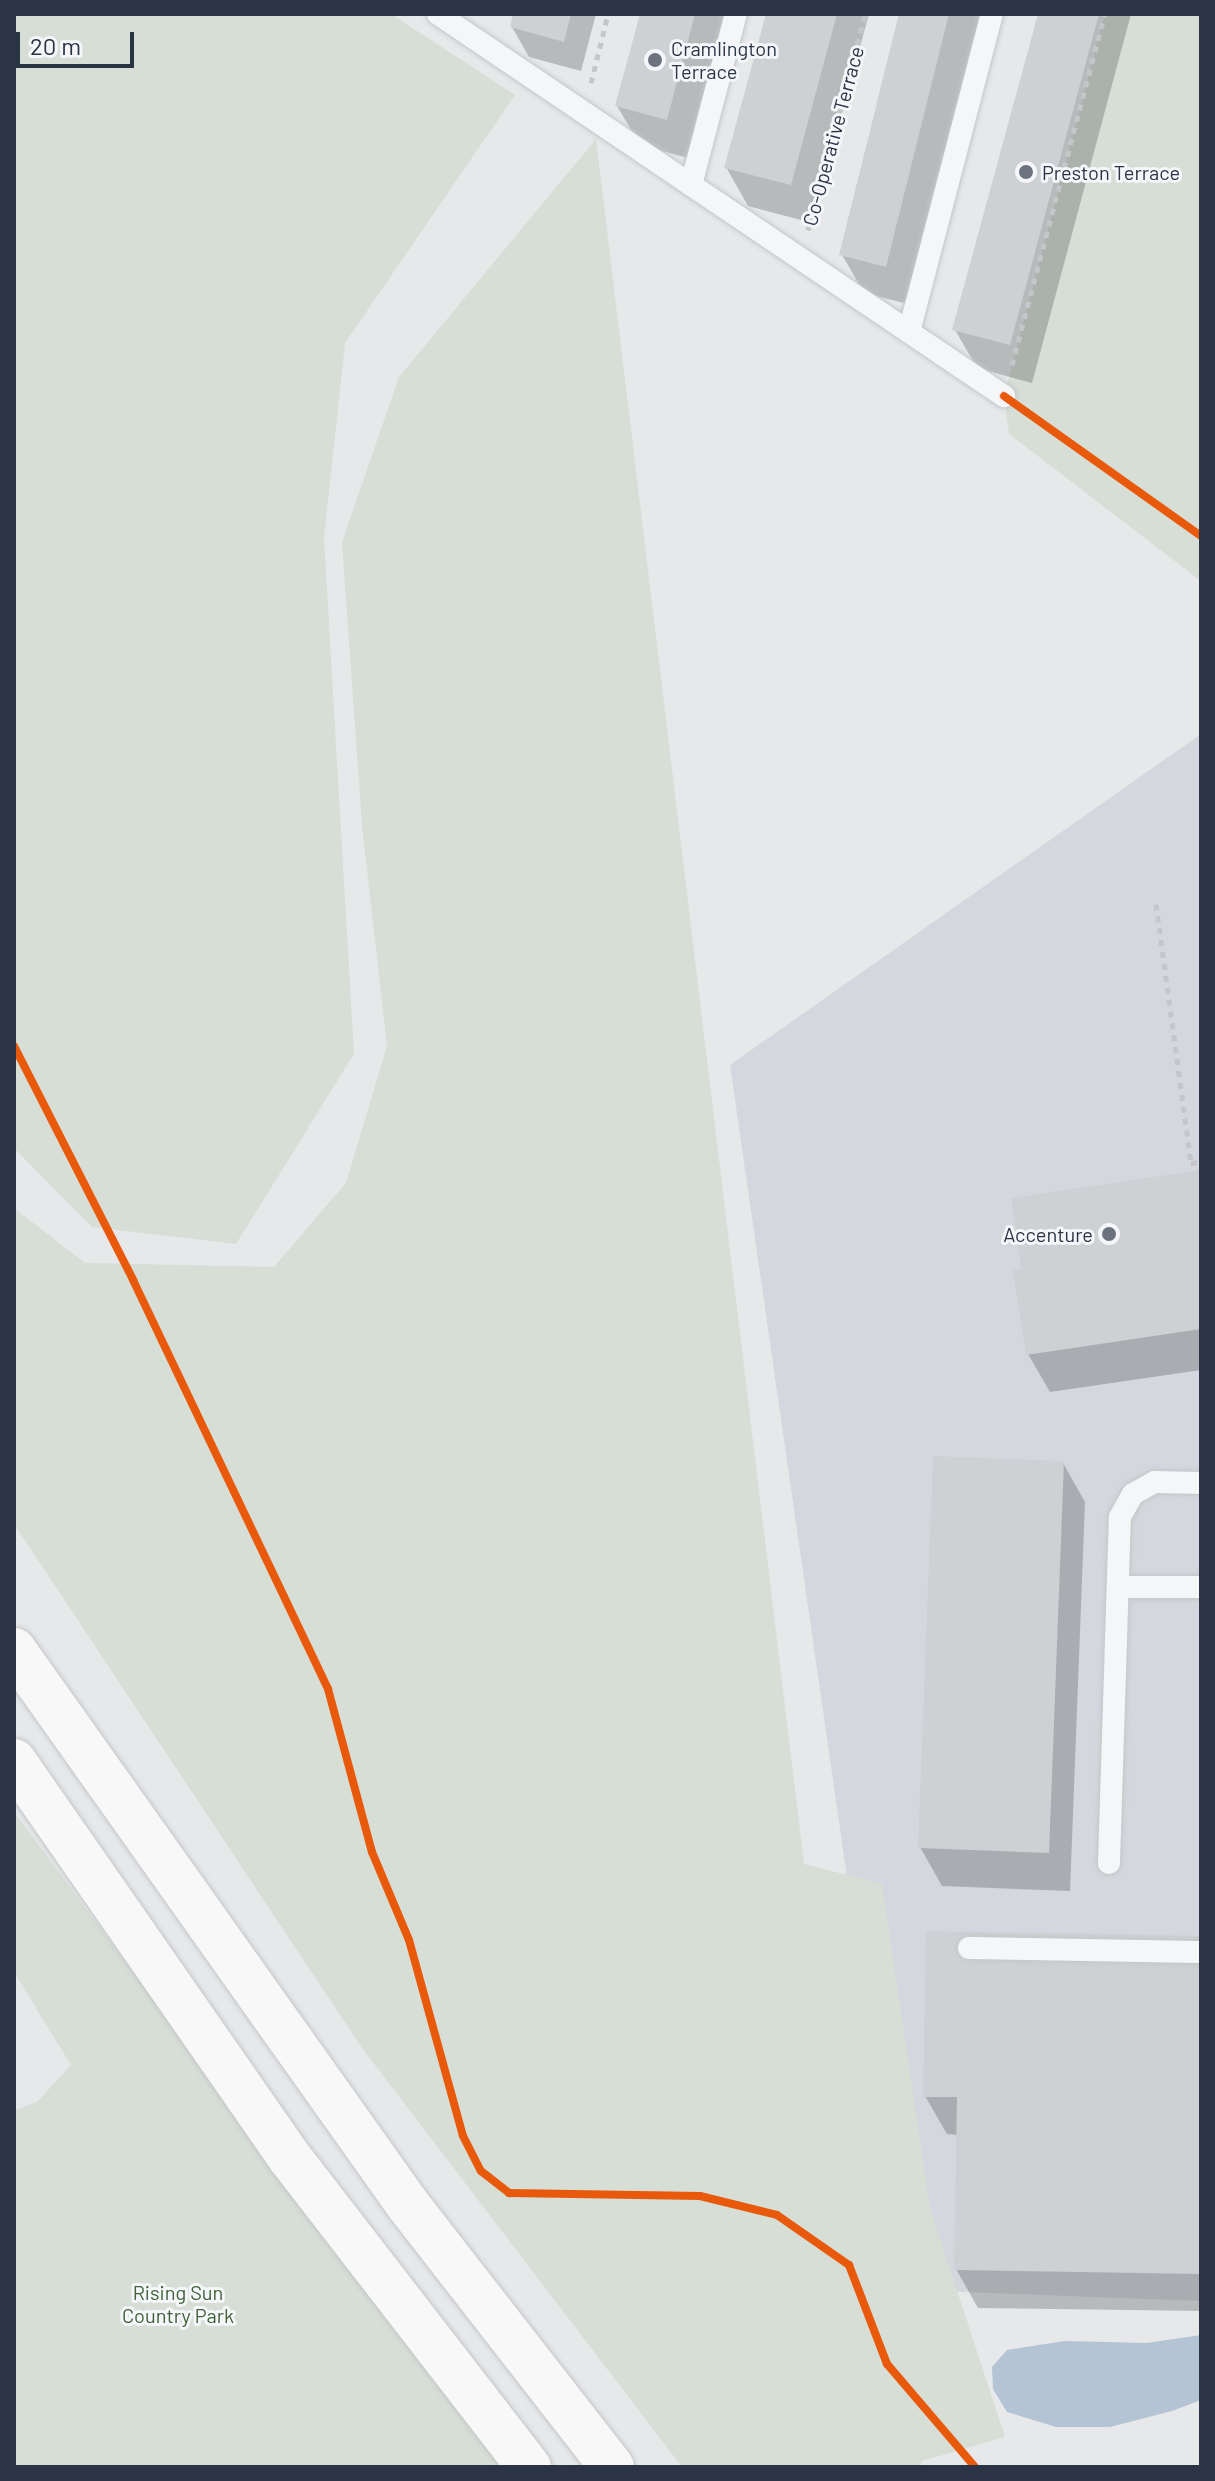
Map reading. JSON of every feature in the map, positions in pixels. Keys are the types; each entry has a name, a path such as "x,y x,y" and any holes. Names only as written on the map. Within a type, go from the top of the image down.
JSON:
{"highway":[{"path":"14,1650 408,2205 612,2467"},
{"path":"14,1761 290,2158 529,2467"}],"lane":[{"path":"438,14 471,24 583,112 1004,396"},
{"path":"691,185 736,14"},
{"path":"909,332 992,14"},
{"path":"1109,1863 1120,1517 1133,1494 1155,1482 1201,1483"},
{"path":"1118,1587 1201,1587"},
{"path":"969,1948 1201,1952"}],"path":[{"path":"583,112 608,14"},
{"path":"1004,396 1105,14"},
{"path":"1156,904 1191,1163 1201,1162"}],"shaded area":[{"path":"1201,734 1201,2301 941,2291 897,2224 730,1065"}],"green space":[{"path":"14,14 391,14 515,95 345,343 324,538 354,1054 236,1244 92,1227 14,1148"},
{"path":"1105,14 1201,14 1201,581 1009,434 1004,396"},
{"path":"596,139 804,1864 882,1884 930,2208 1005,2437 922,2461 919,2467 682,2467 362,2048 14,1524 14,1208 85,1263 274,1267 346,1183 387,1046 362,826 342,542 399,377"},
{"name":"Rising Sun Country Park","path":"14,1812 506,2467 14,2467 14,2117 16,2110 37,2102 71,2065 14,1972"}],"water":[{"path":"1201,2335 1201,2400 1172,2411 1110,2427 1056,2427 1007,2412 993,2389 992,2367 1007,2350 1065,2341 1147,2343"}],"building":[{"path":"513,14 571,14 564,42 510,27"},
{"name":"Cramlington Terrace","path":"640,14 695,14 667,120 615,106"},
{"path":"766,14 837,14 791,185 724,168"},
{"path":"899,14 949,14 886,267 839,255"},
{"name":"Preston Terrace","path":"1038,14 1099,14 1010,345 952,330"},
{"name":"Accenture","path":"1201,1170 1201,1329 1026,1355 1013,1270 1021,1269 1011,1198"},
{"path":"933,1456 1064,1461 1049,1853 918,1848"},
{"path":"926,1931 1201,1936 1201,2274 954,2270 957,2097 923,2097"}],"cycle path":[{"path":"1004,396 1201,536"},
{"path":"14,1046 133,1280 328,1689 372,1852 409,1940 463,2136 481,2171 509,2193 700,2196 777,2215 849,2265 887,2364 975,2467"}],"place":[{"name":"Cramlington Terrace","path":"655,60"},
{"name":"Preston Terrace","path":"1026,172"},
{"name":"Accenture","path":"1109,1234"}]}
